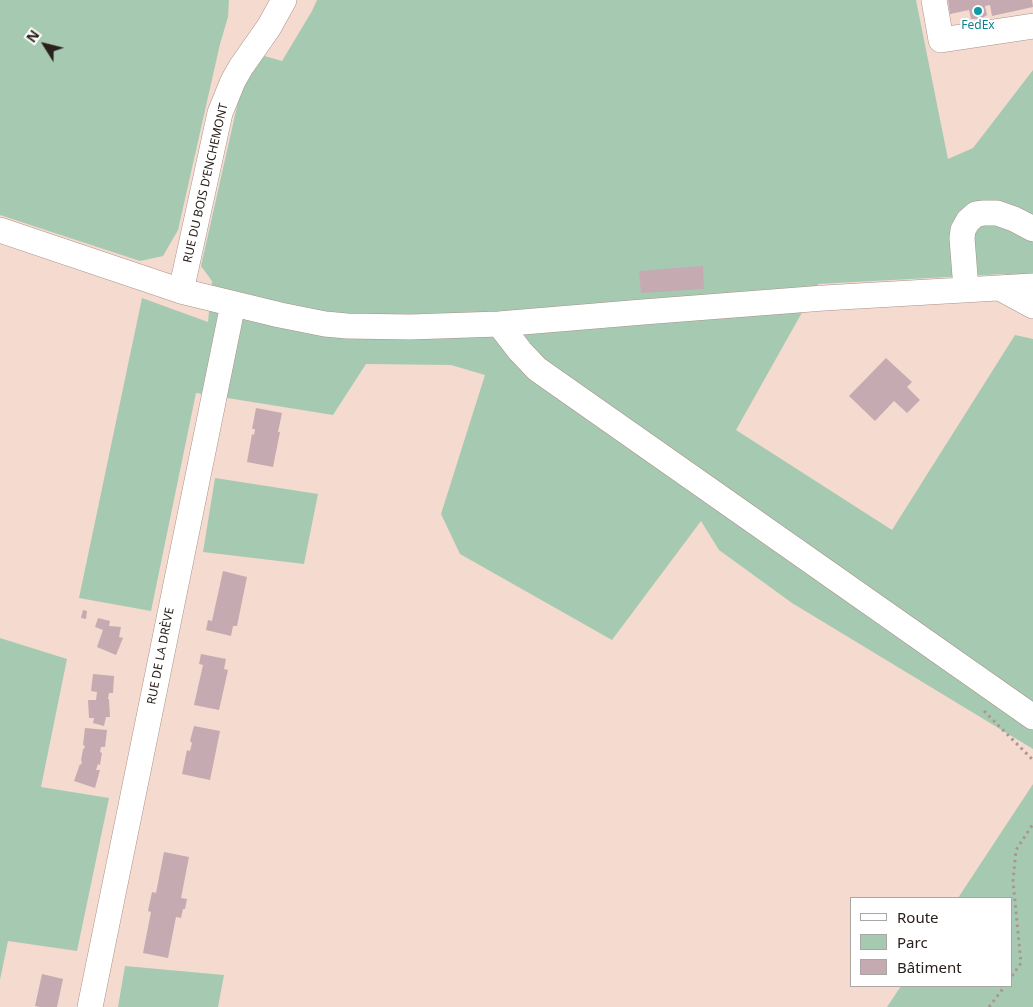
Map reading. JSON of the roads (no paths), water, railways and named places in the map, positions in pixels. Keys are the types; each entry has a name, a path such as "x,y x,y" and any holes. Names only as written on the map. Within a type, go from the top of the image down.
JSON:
{"street":[{"name":"RUE DU BOIS D’ENCHEMONT","path":"181,291 220,113 233,81 269,28 284,0"},
{"path":"934,0 942,40 1033,26"},
{"path":"966,289 962,238 963,230 968,221 976,214 984,212 1014,219 1033,229"},
{"path":"0,230 181,291 325,324 347,326 410,327 499,324 652,311 1033,286"},
{"path":"1000,288 1033,306"},
{"name":"RUE DE LA DRÈVE","path":"90,1007 232,304"},
{"path":"499,324 537,369 1033,717"}],"place":[{"name":"FedEx","path":"978,11"}]}
